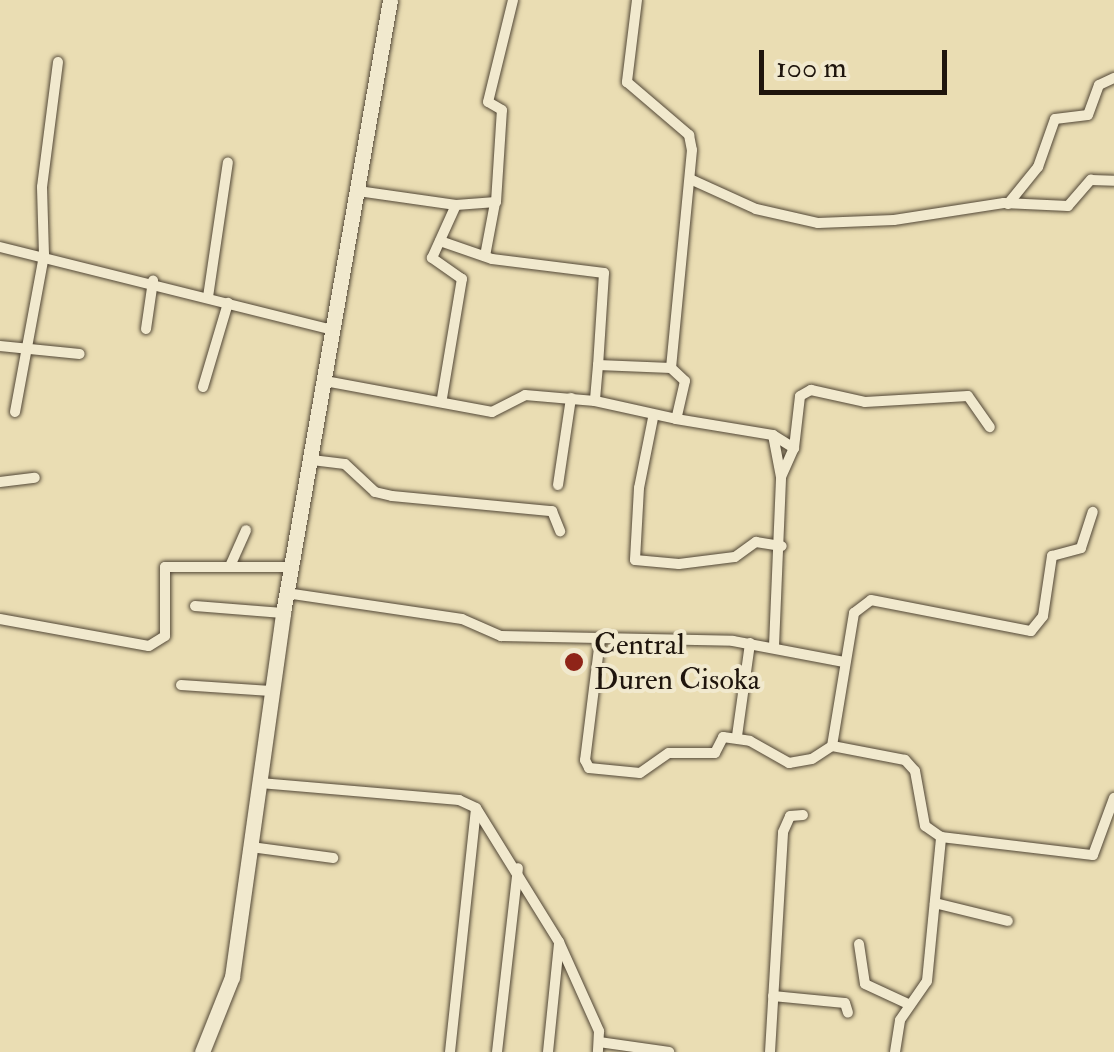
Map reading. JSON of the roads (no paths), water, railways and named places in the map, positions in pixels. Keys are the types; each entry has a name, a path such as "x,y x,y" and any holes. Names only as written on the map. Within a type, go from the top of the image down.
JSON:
{"street":[{"path":"202,1052 232,976 290,566 312,460 390,0"},
{"path":"485,256 496,202 502,110 488,102 513,0"},
{"path":"638,0 627,82 689,136 690,180 671,368"},
{"path":"15,412 24,346 44,255 42,187 58,62"},
{"path":"1008,204 1038,168 1056,119 1088,115 1099,86 1114,78"},
{"path":"208,296 228,162"},
{"path":"690,180 756,209 818,223 1008,204 1068,206 1091,180 1114,182"},
{"path":"358,191 456,205 496,202"},
{"path":"442,398 462,280 432,260 456,205"},
{"path":"440,241 485,256 604,273 595,401"},
{"path":"0,246 152,281 332,330"},
{"path":"146,328 152,281"},
{"path":"203,387 228,302"},
{"path":"0,346 80,354"},
{"path":"598,365 671,368 685,381 676,419"},
{"path":"325,380 442,398 492,412 525,395 595,401 653,418 773,435 794,448"},
{"path":"782,478 794,448 800,396 808,390 865,402 968,396 977,400 990,428"},
{"path":"558,485 571,398"},
{"path":"653,418 639,488 635,560 679,564 734,556 756,542 782,546"},
{"path":"773,435 782,478 782,546 774,646"},
{"path":"312,460 350,467 367,486 392,496 552,511 560,531"},
{"path":"0,482 35,478"},
{"path":"832,746 854,613 870,600 1031,631 1043,616 1052,556 1081,548 1093,512"},
{"path":"231,564 246,530"},
{"path":"0,619 158,644 165,636 165,567 290,566"},
{"path":"286,592 462,618 501,636 750,643 844,662"},
{"path":"195,606 283,613"},
{"path":"600,640 584,760 589,768 640,772 659,756 713,753 721,738 737,736 789,763 812,760 832,746 905,760 915,772 925,826 941,837 1093,855 1114,798"},
{"path":"737,736 750,643"},
{"path":"182,686 271,692"},
{"path":"260,783 459,800 476,808 518,868 559,942 598,1047 670,1052"},
{"path":"450,1052 476,808"},
{"path":"770,1052 783,832 790,816 803,815"},
{"path":"896,1052 908,1004 927,981 941,837"},
{"path":"251,848 333,858"},
{"path":"497,1052 518,868"},
{"path":"935,904 1008,921"},
{"path":"548,1052 559,942"},
{"path":"858,944 865,984 908,1004"},
{"path":"773,996 845,1003 848,1012"}],"place":[{"name":"Central Duren Cisoka","path":"574,662"}]}
